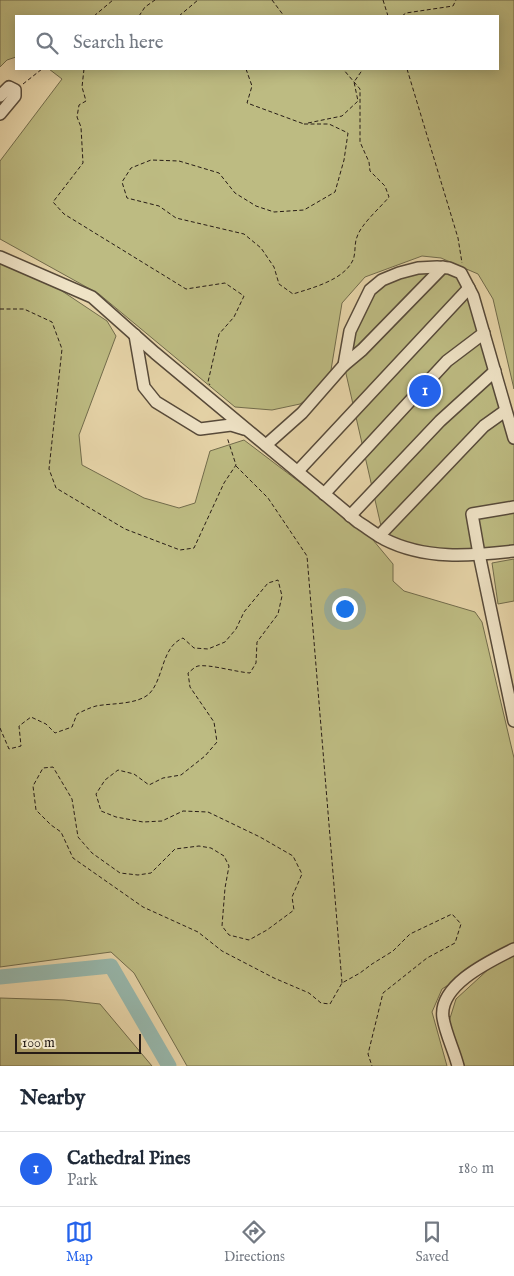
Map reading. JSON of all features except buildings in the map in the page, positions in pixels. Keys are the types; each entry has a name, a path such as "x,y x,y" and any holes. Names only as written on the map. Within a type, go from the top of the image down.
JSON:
{"lane":[{"path":"0,96 9,87 15,90 15,96 0,114"},
{"path":"0,258 92,297 350,516 379,536 411,550 434,555 514,551"},
{"path":"266,445 302,413 344,365 362,350 443,267"},
{"path":"344,365 350,331 370,290 382,280 402,272 418,268 449,268 461,274 473,296 514,438"},
{"path":"298,471 469,288"},
{"path":"324,494 447,361 484,333"},
{"path":"135,335 144,387 156,402 200,429 231,425 247,429"},
{"path":"350,516 440,421 494,371"},
{"path":"379,536 484,426 505,411"},
{"path":"514,507 472,514 514,721"},
{"path":"458,1066 447,1033 443,1017 443,1006 449,994 475,970 514,949"}],"path":[{"path":"95,15 113,0"},
{"path":"139,15 145,7 155,0"},
{"path":"180,15 198,0"},
{"path":"272,0 283,15"},
{"path":"383,0 388,15"},
{"path":"403,15 452,6 456,0"},
{"path":"15,90 41,70"},
{"path":"246,70 252,86 247,103 304,124 329,124 348,133 344,160 335,192 304,210 274,212 256,206 235,193 219,173 179,161 151,160 131,168 122,182 127,198 159,206 176,218 244,234 261,248 274,267 279,284 293,294 321,286 341,274 353,260 357,236 364,225 389,197 385,186 370,171 369,162 360,142 360,89 344,70"},
{"path":"304,124 342,116 358,101 354,82 362,70"},
{"path":"407,70 458,238 462,259 461,274"},
{"path":"236,465 268,498 307,556 342,983"},
{"path":"0,728 9,749 21,746 19,726 31,717 46,724 56,733 72,727 77,714 95,706 128,702 148,695 157,683 161,668 177,641 183,638 194,648 208,649 225,642 236,629 244,612 268,583 278,580 282,596 278,614 257,642 256,663 250,673 196,666 188,673 190,688 214,722 217,742 205,756 181,775 162,778 149,785 134,774 118,770 106,780 96,794 101,811 116,817 152,822 162,821 184,811 208,812 276,845 293,856 302,874 292,897 294,910 267,930 249,940 229,935 222,926 229,866 224,856 211,848 199,846 176,849 151,873 138,875 120,873 92,853 78,837 72,799 53,767 43,768 33,786 36,810 61,832 73,858 142,907 198,932 222,951 274,978 309,993 321,1003 330,1004 342,983 360,974 393,951 410,934 452,914 461,924 455,943 427,958 383,993 368,1054 372,1066"}],"shaded area":[{"path":"0,0 514,0 514,389 493,299 478,274 441,258 422,256 365,277 342,303 331,370 323,388 300,404 272,410 235,407 99,294 0,239 0,161 62,79 50,70 499,70 499,15 15,15 15,57 7,60 0,67"},
{"path":"0,255 53,285 107,321 116,336 79,435 82,465 144,498 179,508 195,503 210,451 244,440 368,534 393,564 393,581 404,591 475,612 482,622 514,758 514,943 442,989 432,1012 447,1066 187,1066 134,973 111,952 0,967"},
{"path":"418,268 461,273 514,438 514,551 434,555 384,539 344,365 370,290"},
{"path":"514,559 514,601 498,604 492,563"},
{"path":"514,955 514,1066 459,1066 446,1031 456,999 492,966"},
{"path":"0,998 64,1000 100,1004 152,1066 0,1066"}],"waterway":[{"path":"0,977 111,966 169,1066"}],"place":[{"name":"Cathedral Pines","path":"425,391"}]}
